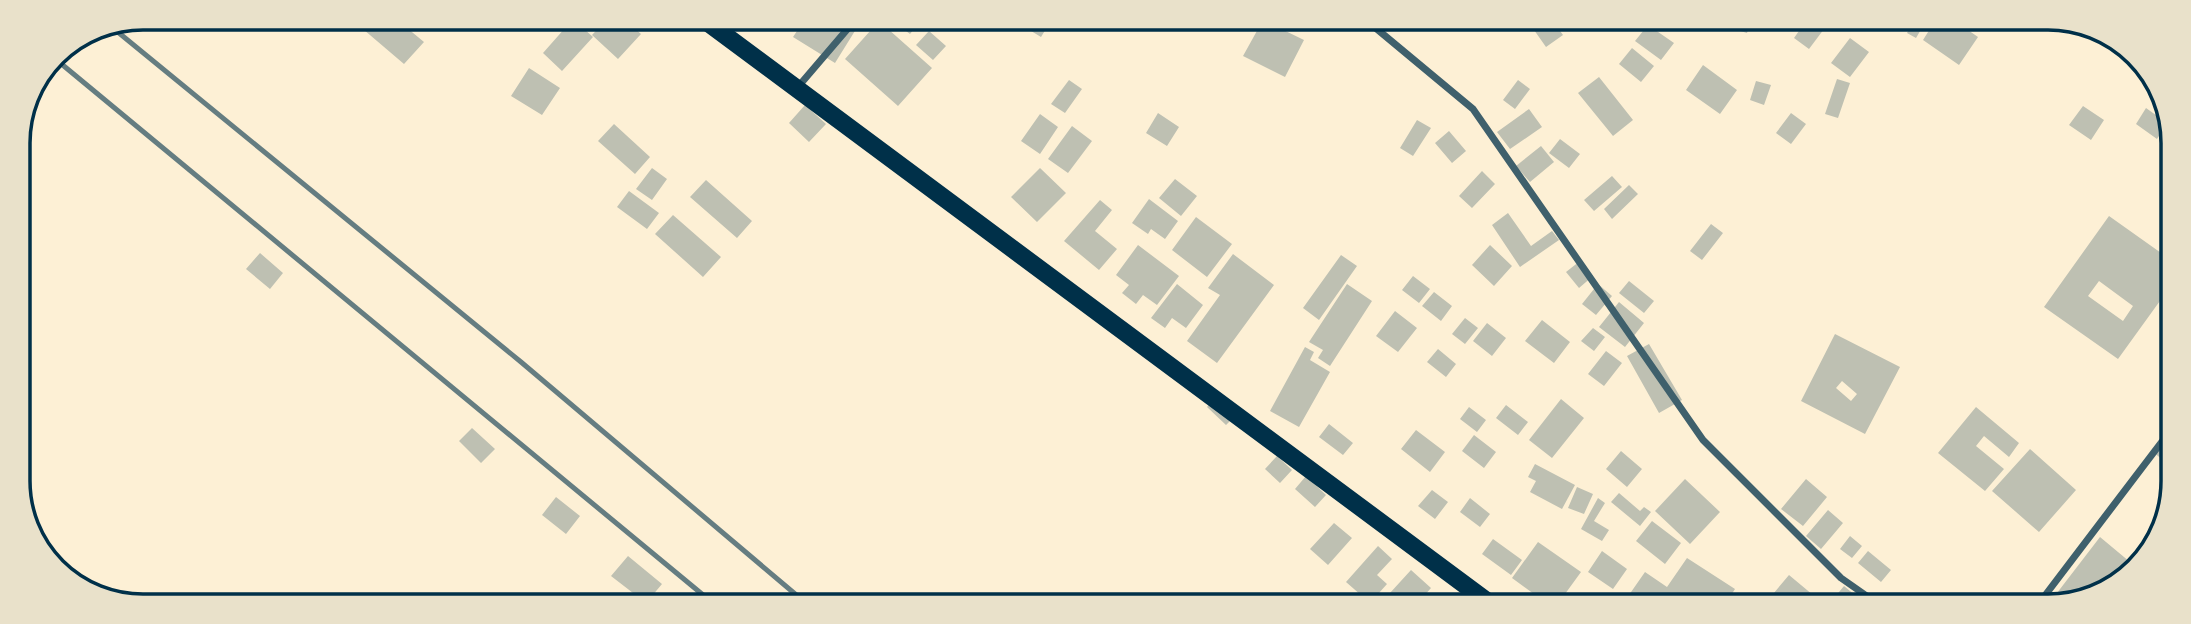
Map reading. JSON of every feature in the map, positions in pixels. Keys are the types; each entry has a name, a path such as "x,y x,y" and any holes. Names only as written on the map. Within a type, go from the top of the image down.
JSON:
{"main road":[{"path":"718,30 1477,594"}],"street":[{"path":"797,89 847,30"},
{"path":"1378,30 1473,109 1703,440 1841,578 1864,594"},
{"path":"2046,594 2161,443"}],"building":[{"path":"364,30 410,30 424,42 404,64"},
{"path":"563,30 585,30 593,37 562,71 543,53"},
{"path":"597,30 636,30 641,34 618,59 592,35"},
{"path":"798,30 856,30 835,63 793,37"},
{"path":"871,30 889,30 932,68 898,106 845,59"},
{"path":"1030,30 1045,30 1041,37"},
{"path":"1257,30 1284,30 1304,40 1285,77 1243,56"},
{"path":"1534,30 1559,30 1563,35 1546,47"},
{"path":"1644,30 1655,30 1674,43 1661,60 1635,41"},
{"path":"1800,30 1823,30 1809,49 1794,38"},
{"path":"1909,30 1921,30 1916,38 1907,33"},
{"path":"1929,30 1968,30 1978,37 1959,65 1923,40"},
{"path":"929,31 946,46 933,60 916,45"},
{"path":"1850,38 1869,52 1850,77 1831,63"},
{"path":"1632,48 1654,66 1641,82 1619,64"},
{"path":"1703,65 1737,90 1720,114 1686,90"},
{"path":"529,68 560,88 542,115 511,96"},
{"path":"1599,77 1633,120 1613,136 1578,93"},
{"path":"1837,79 1850,83 1838,118 1825,114"},
{"path":"1069,80 1082,89 1065,113 1051,104"},
{"path":"1518,80 1530,89 1515,109 1503,100"},
{"path":"1756,81 1771,85 1764,105 1750,100"},
{"path":"805,105 826,124 809,142 789,123"},
{"path":"2083,106 2104,120 2091,140 2069,125"},
{"path":"2146,108 2158,116 2160,134 2157,139 2136,124"},
{"path":"1529,109 1542,127 1510,149 1497,132"},
{"path":"1158,113 1179,127 1167,146 1146,133"},
{"path":"1791,113 1806,124 1791,144 1776,133"},
{"path":"1040,114 1058,127 1040,154 1021,141"},
{"path":"1417,120 1431,128 1413,156 1400,148"},
{"path":"614,124 650,157 635,174 598,141"},
{"path":"1072,126 1092,141 1068,173 1048,159"},
{"path":"1449,131 1466,151 1452,163 1435,143"},
{"path":"1560,139 1580,154 1569,168 1549,153"},
{"path":"1541,146 1554,162 1530,182 1516,166"},
{"path":"652,168 667,179 652,200 636,189"},
{"path":"1040,168 1066,193 1037,222 1011,197"},
{"path":"1482,171 1495,184 1472,208 1459,196"},
{"path":"1612,176 1622,187 1594,211 1584,200"},
{"path":"1175,179 1197,196 1181,216 1159,198"},
{"path":"706,180 752,221 737,238 690,197"},
{"path":"1629,185 1638,194 1612,219 1604,209"},
{"path":"629,191 659,213 647,229 617,207"},
{"path":"1149,199 1178,221 1165,239 1151,229 1148,234 1132,223"},
{"path":"1100,200 1112,210 1095,231 1117,249 1099,270 1064,241"},
{"path":"1508,213 1531,246 1552,231 1559,240 1520,267 1492,225"},
{"path":"673,215 721,257 703,277 655,234"},
{"path":"2109,216 2161,253 2161,299 2118,359 2044,307","holes":["2099,281 2133,306 2123,321 2088,296"]},
{"path":"1196,217 1232,244 1207,277 1172,250"},
{"path":"1711,224 1723,233 1702,260 1690,251"},
{"path":"1138,245 1179,276 1157,305 1143,295 1136,304 1122,293 1129,285 1116,275"},
{"path":"1490,245 1512,266 1494,286 1472,265"},
{"path":"260,253 283,273 270,289 246,269"},
{"path":"1233,254 1274,285 1217,363 1187,341 1220,295 1208,288"},
{"path":"1341,255 1357,266 1319,320 1303,308"},
{"path":"1580,261 1593,276 1579,288 1566,272"},
{"path":"1413,276 1430,289 1419,303 1402,290"},
{"path":"1629,281 1654,301 1644,313 1619,293"},
{"path":"1177,284 1203,305 1186,328 1172,318 1165,328 1151,318"},
{"path":"1347,284 1372,301 1330,366 1318,358 1323,350 1309,342"},
{"path":"1598,284 1612,296 1596,315 1582,304"},
{"path":"1434,292 1452,306 1441,321 1422,306"},
{"path":"1619,302 1644,323 1625,347 1599,327"},
{"path":"1395,311 1417,328 1398,352 1376,336"},
{"path":"1465,318 1478,328 1465,344 1452,334"},
{"path":"1542,320 1570,342 1554,363 1525,341"},
{"path":"1487,323 1506,338 1492,356 1473,341"},
{"path":"1593,328 1605,337 1594,351 1581,341"},
{"path":"1835,334 1900,367 1865,434 1801,401","holes":["1842,381 1857,394 1851,401 1836,388"]},
{"path":"1649,344 1682,400 1659,413 1627,356"},
{"path":"1305,347 1314,352 1310,360 1330,372 1299,427 1270,411"},
{"path":"1438,349 1456,364 1446,377 1427,362"},
{"path":"1606,351 1622,363 1604,386 1588,374"},
{"path":"1561,399 1584,418 1552,458 1529,440"},
{"path":"1212,401 1232,419 1226,425 1207,407"},
{"path":"1506,405 1528,422 1518,435 1496,418"},
{"path":"1469,407 1486,420 1477,432 1460,419"},
{"path":"1976,407 2019,443 2009,457 1984,436 1976,446 2004,469 1985,491 1938,453"},
{"path":"1329,424 1353,443 1343,455 1319,437"},
{"path":"472,428 495,449 481,463 459,441"},
{"path":"1416,430 1445,452 1430,472 1401,449"},
{"path":"1474,435 1496,452 1484,468 1462,451"},
{"path":"2161,441 2161,458 2152,451"},
{"path":"2030,449 2076,490 2039,532 1992,491"},
{"path":"1621,451 1642,469 1627,487 1606,469"},
{"path":"1277,456 1292,470 1280,483 1265,469"},
{"path":"1535,464 1575,485 1562,509 1530,492 1536,481 1528,477"},
{"path":"1306,476 1326,495 1315,507 1295,489"},
{"path":"1685,479 1720,512 1690,544 1655,511"},
{"path":"1806,479 1827,497 1803,526 1781,509"},
{"path":"1577,487 1593,494 1584,514 1568,508"},
{"path":"1432,490 1448,502 1435,519 1418,506"},
{"path":"1619,493 1640,511 1644,507 1651,512 1640,526 1611,502"},
{"path":"556,497 580,516 566,534 542,515"},
{"path":"1470,498 1490,514 1480,527 1460,512"},
{"path":"1598,498 1605,503 1594,521 1609,530 1602,541 1581,529"},
{"path":"1828,510 1843,523 1821,549 1806,536"},
{"path":"1652,521 1681,543 1665,564 1636,541"},
{"path":"1334,523 1352,538 1328,565 1310,549"},
{"path":"1850,536 1862,546 1852,558 1840,549"},
{"path":"2100,537 2128,561 2092,586 2056,594"},
{"path":"1493,539 1522,560 1511,575 1482,554"},
{"path":"1538,542 1581,572 1565,594 1534,594 1512,578"},
{"path":"1378,546 1392,559 1377,575 1387,584 1378,594 1360,594 1346,582"},
{"path":"1602,551 1627,569 1613,589 1588,572"},
{"path":"1868,551 1891,570 1881,582 1858,563"},
{"path":"628,556 662,584 654,594 634,594 611,576"},
{"path":"1687,558 1735,589 1732,594 1630,594 1645,572 1667,587"},
{"path":"1411,570 1431,588 1426,594 1389,594"},
{"path":"1789,575 1812,594 1773,594"},
{"path":"1844,586 1854,594 1837,594"}],"railway":[{"path":"119,33 521,362 795,594"},
{"path":"62,64 702,594"}]}
